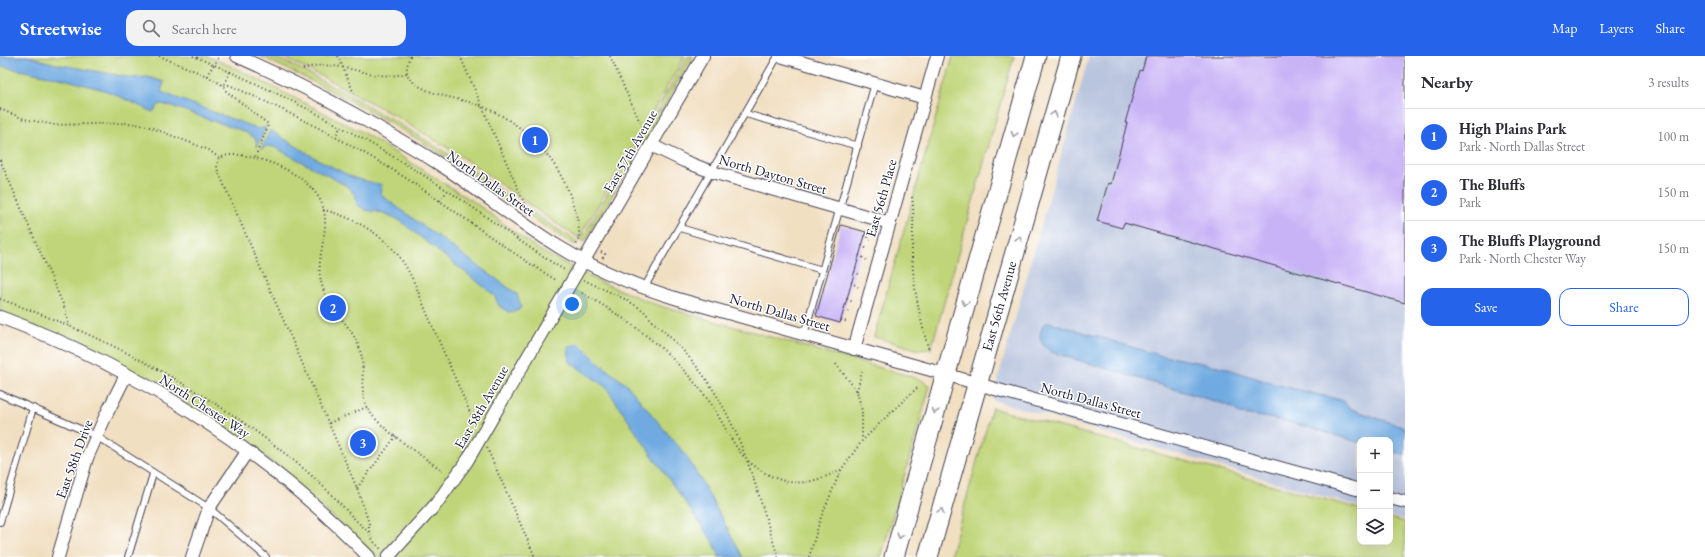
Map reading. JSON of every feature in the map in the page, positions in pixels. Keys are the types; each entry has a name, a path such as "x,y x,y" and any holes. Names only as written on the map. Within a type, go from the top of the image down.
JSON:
{"main road":[{"path":"894,557 1036,56"},
{"name":"East 56th Avenue","path":"928,557 1071,56"}],"street":[{"name":"North Dallas Street","path":"237,56 310,90 400,140 451,172 546,239 583,261 644,288 977,384 1357,489"},
{"name":"East 57th Avenue","path":"583,261 703,56"},
{"path":"779,56 925,98"},
{"name":"East 56th Place","path":"854,349 937,56"},
{"name":"North Dayton Street","path":"651,145 684,161 712,172 890,223"},
{"name":"East 58th Avenue","path":"388,557 436,504 467,461 583,261"},
{"name":"North Chester Way","path":"0,317 71,347 126,375 192,413 247,452 319,510 369,557"},
{"name":"East 58th Drive","path":"58,557 80,481 96,436 126,375"},
{"path":"192,557 209,508 247,452"},
{"path":"1393,499 1405,502"}],"lane":[{"path":"644,288 779,56"},
{"path":"804,335 875,84"},
{"path":"746,114 858,146"},
{"path":"680,228 822,270"},
{"path":"0,394 96,436 153,474 209,508 266,557"},
{"path":"0,522 33,408"},
{"path":"128,557 153,474"}],"path":[{"path":"159,56 207,76 224,86 226,91 266,122 268,129 255,158"},
{"path":"193,56 278,94 341,126 380,148 447,190 541,256 563,269 566,264"},
{"path":"207,76 211,67 214,65 219,56"},
{"path":"338,56 355,96"},
{"path":"410,56 406,68 407,73 411,80 421,87 482,107 504,117 522,129 540,146 561,176 570,196 578,230 579,241 576,245"},
{"path":"460,56 525,205"},
{"path":"610,56 639,120 645,128"},
{"path":"303,69 315,64 341,64 386,75 407,73"},
{"path":"224,86 230,72"},
{"path":"224,86 229,85 269,103 335,137 400,175 440,201 521,259 556,280"},
{"path":"0,109 24,119 55,125 129,123 147,126 209,150 220,159"},
{"path":"335,137 341,126"},
{"path":"369,532 369,522 357,488 218,171 217,165 220,159 228,155 255,158 284,169 302,181 316,194 323,210 325,220 320,267 322,282 330,304 349,328 360,349 364,364 363,393 367,406 378,421 443,471"},
{"path":"0,160 66,311 69,326"},
{"path":"440,201 447,190"},
{"path":"912,197 914,214 912,253 916,294 929,351"},
{"path":"323,210 331,211 367,228 382,239 397,254 404,264 417,290 474,421"},
{"path":"865,234 871,240"},
{"path":"862,245 868,250"},
{"path":"602,259 605,254"},
{"path":"859,255 866,260"},
{"path":"854,272 861,275"},
{"path":"589,282 592,277"},
{"path":"584,280 642,310 684,351 707,379 732,423 747,460 778,557"},
{"path":"851,282 858,287"},
{"path":"582,293 629,322 650,338 672,358 709,402 738,450 747,460 775,477 798,483 815,481 841,470"},
{"path":"846,299 854,302"},
{"path":"844,309 850,312"},
{"path":"841,320 848,322"},
{"path":"836,364 858,392"},
{"path":"862,371 858,392 862,411 862,441"},
{"path":"809,557 821,517 841,470 862,441 918,387"},
{"path":"329,423 367,406"},
{"path":"357,488 396,436"},
{"path":"486,447 535,557"}],"shaded area":[{"path":"1089,56 1405,56 1405,520 1393,517 1393,437 1357,437 1357,506 992,400"}],"green space":[{"path":"0,56 207,56 237,69 362,132 474,202 539,250 598,281 657,305 920,379 930,386 881,557 378,557 248,441 128,369 0,311"},
{"path":"260,56 285,62 359,101 411,131 476,173 547,223 577,241 575,245 538,222 450,160 411,135 348,99"},
{"path":"280,56 685,56 579,238 469,162 400,119 329,80"},
{"path":"688,56 693,56 661,111 659,110 658,119 652,130 647,127"},
{"path":"953,56 1014,56 931,349 920,350 874,337"},
{"path":"645,130 651,133 639,153 634,150"},
{"path":"632,152 637,155 595,224 593,223 593,227 585,242 581,240"},
{"path":"992,408 1357,508 1357,545 1393,545 1393,519 1405,522 1405,557 950,557"}],"water":[{"path":"0,56 27,56 56,64 133,78 148,77 164,82 161,92 258,129 266,127 257,147 256,139 251,135 233,127 166,105 160,104 153,112 107,91 64,79 0,66"},
{"path":"270,130 317,159 354,178 382,185 380,193 389,201 517,294 521,306 519,310 508,312 499,306 494,295 399,220 384,213 366,210 357,205 356,197 349,187 274,147 267,146 261,149"},
{"path":"1049,322 1159,355 1222,367 1274,384 1341,400 1352,409 1405,428 1405,455 1393,452 1393,437 1357,437 1357,442 1285,421 1239,414 1233,408 1224,404 1051,352 1040,340 1040,333 1044,324"},
{"path":"580,344 601,365 627,385 685,454 743,557 720,557 713,542 606,387 570,362 569,346"}],"building":[{"path":"1146,56 1405,56 1405,303 1124,223 1122,228 1097,221 1108,183 1111,184 1127,123 1125,123 1140,70 1142,71"},
{"path":"841,225 866,232 840,323 816,316"}],"place":[{"name":"High Plains Park","path":"535,140"},
{"name":"The Bluffs","path":"333,308"},
{"name":"The Bluffs Playground","path":"363,443"}]}
